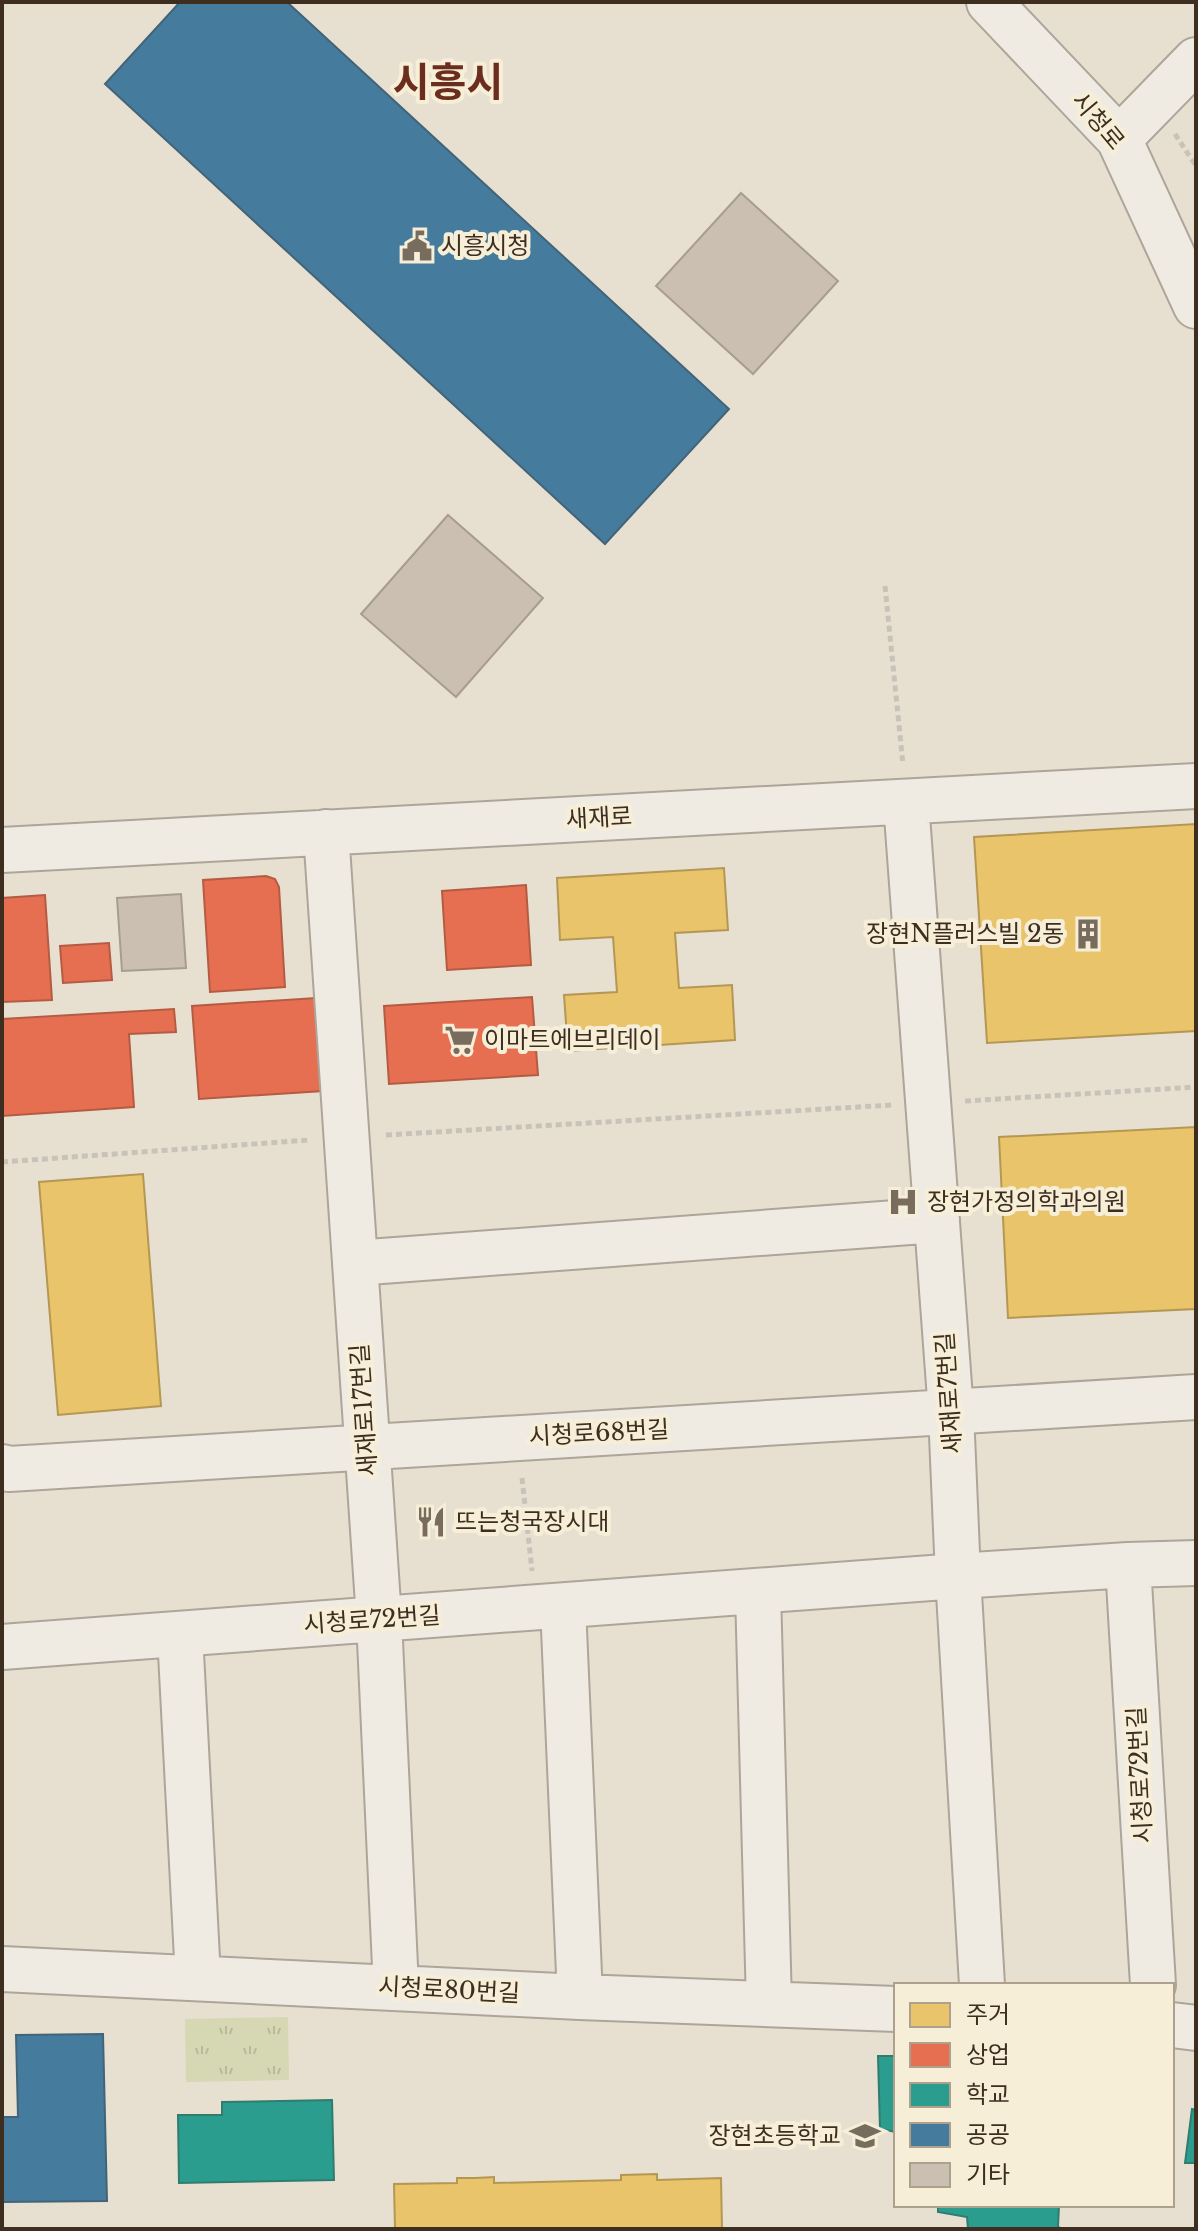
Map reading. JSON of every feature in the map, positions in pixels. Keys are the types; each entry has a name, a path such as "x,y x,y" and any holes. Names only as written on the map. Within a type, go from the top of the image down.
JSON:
{"street":[{"name":"시청로","path":"989,2 1119,139 1196,306"},
{"path":"1119,139 1196,60"},
{"name":"새재로","path":"2,850 1196,786"},
{"name":"새재로7번길","path":"906,802 951,1412 982,1983"},
{"name":"새재로17번길","path":"326,832 379,1619 396,1988"},
{"path":"355,1263 937,1220"},
{"name":"시청로68번길","path":"2,1467 9,1469 1196,1397"},
{"name":"시청로72번길","path":"2,1647 958,1576 1196,1563"},
{"name":"시청로72번길","path":"1128,1565 1153,1983"},
{"path":"758,1592 769,2004"},
{"path":"549,1607 580,1997"},
{"path":"180,1634 198,1978"},
{"name":"시청로80번길","path":"2,1969 894,2009"},
{"path":"1174,2025 1196,2028"}],"path":[{"path":"885,586 906,802"},
{"path":"2,1162 346,1137 1196,1087"},
{"path":"518,1438 549,1607"}],"green space":[{"path":"288,2017 289,2080 186,2082 185,2019"}],"building: 주거":[{"name":"장현N플러스빌 2동","path":"1196,824 1196,1031 987,1043 974,837"},
{"path":"724,868 728,930 675,933 679,988 732,985 735,1040 568,1051 564,995 617,992 613,937 560,940 557,878"},
{"path":"1196,1127 1196,1309 1008,1318 999,1137"},
{"path":"143,1174 161,1406 58,1415 39,1182"},
{"path":"657,2174 657,2180 721,2178 722,2229 395,2229 394,2184 457,2183 457,2178 494,2177 494,2183 621,2180 621,2175"}],"building: 상업":[{"path":"266,876 275,879 279,887 285,987 210,992 203,880"},
{"path":"526,885 531,965 447,970 442,891"},
{"path":"45,895 52,1000 2,1002 2,898"},
{"path":"109,943 112,980 63,983 60,946"},
{"path":"532,997 538,1075 389,1084 384,1006"},
{"path":"316,998 323,1091 199,1099 192,1006"},
{"path":"174,1009 176,1032 129,1034 134,1107 2,1116 2,1019"}],"building: 학교":[{"name":"장현초등학교","path":"878,2056 894,2056 894,2132 880,2129"},
{"path":"332,2100 334,2180 179,2183 178,2115 222,2115 222,2102"},
{"path":"1192,2109 1196,2110 1196,2163 1185,2163"},
{"path":"938,2207 1059,2207 1058,2227 1063,2229 968,2229 967,2217 938,2212"}],"building: 공공":[{"name":"시흥시청","path":"180,2 287,2 729,409 605,544 105,84"},
{"path":"103,2034 107,2201 2,2202 2,2117 18,2117 16,2035"}],"building: 기타":[{"path":"741,193 838,281 753,374 656,286"},
{"path":"448,515 543,598 456,697 361,614"},
{"path":"181,894 186,968 122,971 117,898"}],"place":[{"name":"시흥시청","path":"417,246"},
{"name":"장현N플러스빌 2동","path":"1088,934"},
{"name":"이마트에브리데이","path":"460,1040"},
{"name":"장현가정의학과의원","path":"903,1202"},
{"name":"뜨는청국장시대","path":"431,1522"},
{"name":"장현초등학교","path":"865,2136"}],"district":[{"name":"시흥시","path":"448,82"}]}
